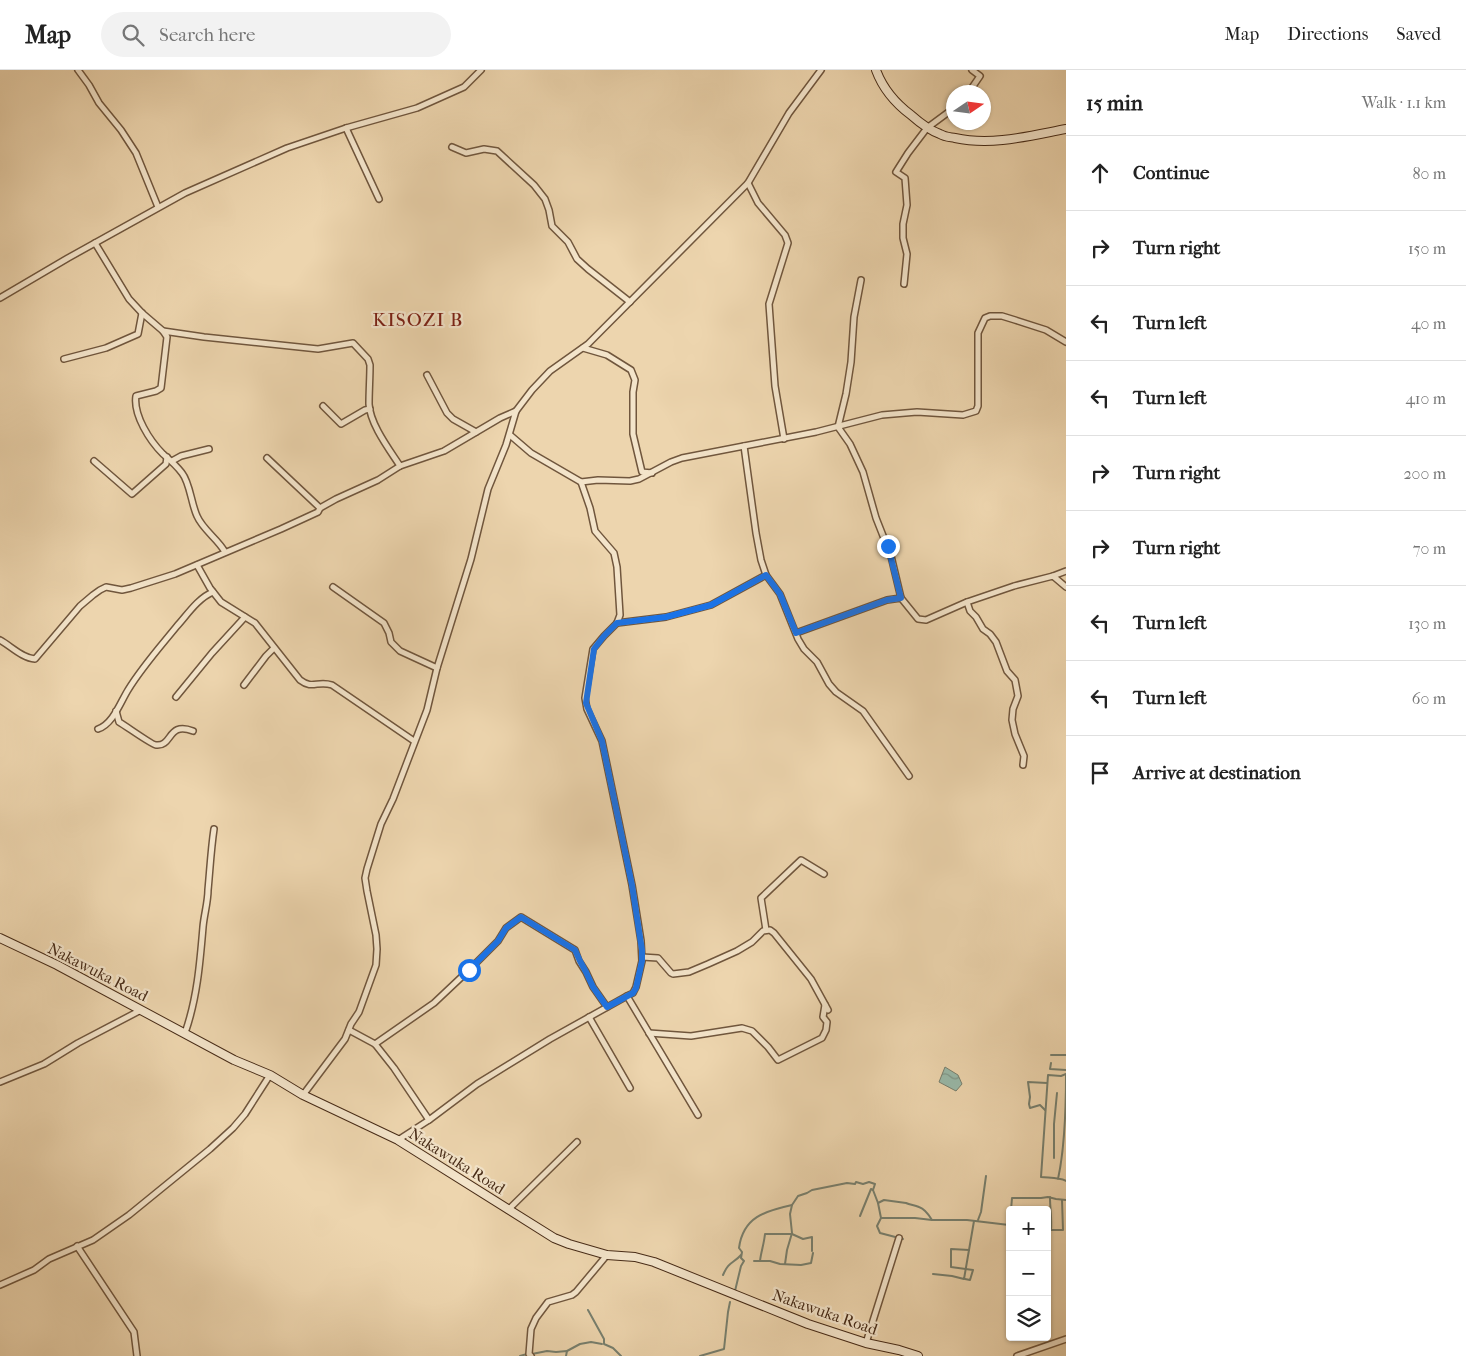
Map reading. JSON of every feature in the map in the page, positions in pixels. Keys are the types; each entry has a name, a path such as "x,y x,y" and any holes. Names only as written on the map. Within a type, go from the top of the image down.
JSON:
{"main road":[{"path":"876,70 897,104 927,128 942,136 971,142 985,142 1066,129"},
{"name":"Nakawuka Road","path":"0,938 57,965 234,1060 270,1075 303,1095 398,1140 562,1242 607,1255 635,1257 654,1262 808,1324 866,1343 918,1356"}],"street":[{"path":"78,70 136,153 158,207"},
{"path":"1,296 158,207 287,148 346,128 417,108 464,87 481,70"},
{"path":"303,1095 345,1039 359,1012 376,965 376,935 365,878 367,869 381,824 393,799 427,710 437,668 471,559 488,489 510,435 516,411 550,371 583,348 748,183 789,113 820,70"},
{"path":"972,70 980,76 974,85"},
{"path":"904,284 907,254 903,238 903,224 907,205 906,188 905,178 896,172 927,128 946,114"},
{"path":"346,128 379,199"},
{"path":"452,147 466,153 484,149 497,151 534,185 545,199 552,226 568,242 577,258 630,302"},
{"path":"748,183 758,203 785,235 788,243 769,304 775,386 784,438"},
{"path":"95,243 128,299 163,331 166,337 161,388 136,396 135,403 146,432 163,454 183,474 197,517 225,552"},
{"path":"861,280 854,317 851,362 846,394 838,427 850,444 863,472 876,518 891,556 901,598 918,618 926,620 967,602 1066,571"},
{"path":"64,359 106,348 138,334 142,313"},
{"path":"510,435 531,453 581,482 598,480 630,482 682,458 838,427 882,415 917,412 963,414 976,411 978,406 978,333 985,318 990,316 1002,316 1023,322 1046,330 1066,342"},
{"path":"163,331 318,349 353,342 368,359 370,365 369,405 374,422 400,466"},
{"path":"583,348 607,355 631,370 635,380 633,392 633,434 642,472 652,472"},
{"path":"427,375 447,413 476,432"},
{"path":"323,406 341,424 370,409"},
{"path":"0,640 29,658 35,659 80,606 100,590 106,588 122,590 175,574 281,529 318,512 320,508 378,480 400,466 444,451 500,418 516,411"},
{"path":"500,418 512,425"},
{"path":"744,446 756,533 766,575 780,594 804,649 817,662 829,684 836,692 863,711 909,776"},
{"path":"172,461 181,456 209,449"},
{"path":"94,461 132,494 166,464 167,457"},
{"path":"267,458 320,508"},
{"path":"398,1140 429,1120 477,1084 589,1016 633,993 636,988 642,957 632,885 602,741 586,703 594,649 617,623 620,615 615,557 595,531 590,508 581,482"},
{"path":"197,565 221,602 254,623 300,680 305,684 313,686 324,682 332,685 414,741"},
{"path":"617,623 666,617 711,605 766,575"},
{"path":"1053,576 1066,587"},
{"path":"333,587 384,624 392,642 400,651 437,668"},
{"path":"98,729 104,727 116,711 127,691 155,652 190,611 203,598 213,592"},
{"path":"796,633 880,602 901,598"},
{"path":"967,602 970,612 996,642 1007,671 1015,680 1018,696 1013,709 1012,720 1015,734 1024,756 1023,765"},
{"path":"176,697 245,617"},
{"path":"244,685 274,648"},
{"path":"116,711 120,722 154,745 163,744 178,729 184,728 193,731"},
{"path":"185,1033 195,993 202,945 202,929 208,897 210,854 214,829"},
{"path":"766,930 760,898 801,860 824,874"},
{"path":"375,1044 434,1003 498,941 506,928 521,917 575,950 593,987 607,1007"},
{"path":"642,957 658,958 673,974 689,972 737,951 752,942 766,930"},
{"path":"649,1033 691,1036 742,1028 752,1032 768,1047 778,1060 822,1038 826,1030 827,1022 823,1017 827,1007 811,979 774,933 766,930"},
{"path":"627,996 698,1115"},
{"path":"0,1082 44,1064 78,1043 141,1010"},
{"path":"589,1016 630,1088"},
{"path":"349,1030 375,1044 394,1068 429,1120"},
{"path":"0,1285 34,1270 50,1259 77,1246 94,1240 106,1232 210,1149 233,1128 245,1114 270,1075"},
{"path":"508,1210 577,1142"},
{"path":"866,1343 899,1238"},
{"path":"77,1246 134,1332 137,1356"},
{"path":"531,1356 529,1354 531,1329 536,1318 548,1302 576,1292 607,1255"},
{"path":"1017,1356 1066,1339"}],"water":[{"path":"945,1067 958,1075 962,1084 956,1091 939,1082"}],"waterway":[{"path":"1051,1055 1066,1055"},
{"path":"1051,1063 1050,1069 1066,1070"},
{"path":"1058,1179 1060,1167 1064,1141 1066,1074 1061,1076 1048,1075 1041,1177 1057,1178 1060,1179 1066,1181"},
{"path":"1045,1110 1040,1105 1030,1108 1028,1082 1047,1083"},
{"path":"1054,1158 1054,1124 1057,1093"},
{"path":"978,1220 981,1212 986,1176"},
{"path":"735,1291 744,1261 741,1258 742,1252 739,1248 741,1237 750,1222 764,1213 792,1205 798,1196 812,1190 847,1183 855,1184 856,1182 863,1184 869,1182 875,1184 873,1190 878,1203 884,1200 917,1206 925,1211 932,1220 967,1220 1006,1225"},
{"path":"860,1216 871,1189 873,1190"},
{"path":"1011,1206 1012,1198 1048,1197 1066,1200"},
{"path":"1050,1197 1050,1206"},
{"path":"1051,1230 1063,1230 1062,1200"},
{"path":"878,1203 881,1218"},
{"path":"785,1264 792,1233 790,1214 792,1205"},
{"path":"903,1239 880,1233 877,1226 881,1218 932,1220"},
{"path":"933,1274 964,1279 974,1221"},
{"path":"760,1261 765,1234 792,1234 803,1239 812,1237 812,1251"},
{"path":"965,1279 970,1280 973,1270 951,1267 951,1249 969,1250"},
{"path":"754,1261 801,1265 811,1263 813,1253"},
{"path":"723,1275 729,1265 741,1255"},
{"path":"700,1356 724,1349 730,1302"},
{"path":"588,1310 604,1339 604,1344 613,1348 621,1356"},
{"path":"567,1351 580,1344 591,1342 602,1344"},
{"path":"532,1354 547,1351 567,1351 566,1356"},
{"path":"520,1356 527,1354"}],"district":[{"name":"KISOZI B","path":"418,320"}],"route":[{"path":"469,970 498,941 506,928 521,917 575,950 593,987 607,1007 633,993 636,988 642,961 642,950 632,885 602,741 585,698 594,649 604,636 617,623 666,617 711,605 766,575 780,594 796,633 873,604 901,598 888,546"}]}
